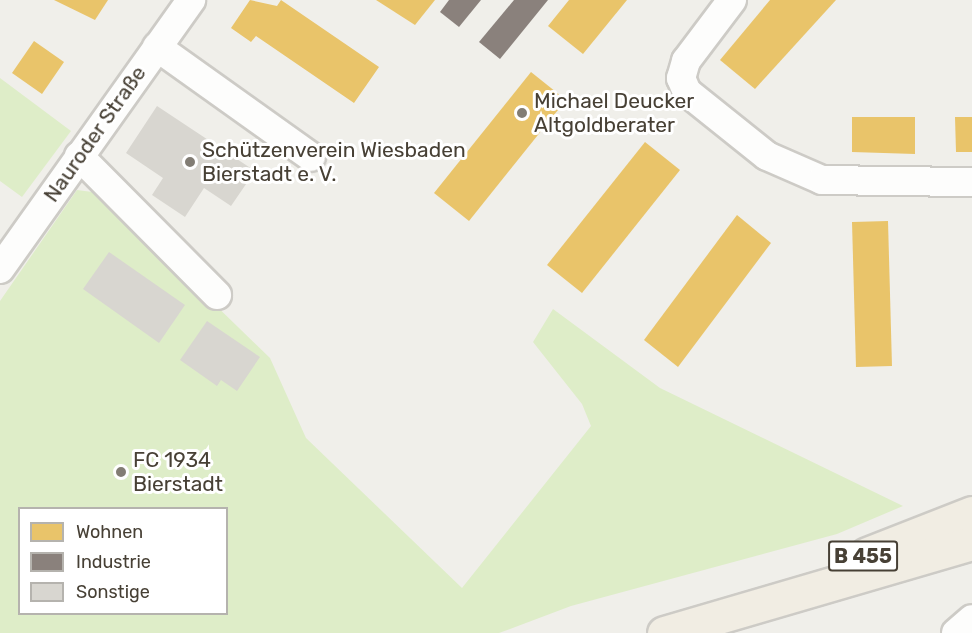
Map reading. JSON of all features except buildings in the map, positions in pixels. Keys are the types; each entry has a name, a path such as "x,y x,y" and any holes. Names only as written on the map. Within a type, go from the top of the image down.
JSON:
{"main road":[{"name":"B 455","path":"664,633 755,602 972,513"},
{"name":"B 455","path":"755,602 972,543"}],"street":[{"name":"Nauroder Straße","path":"0,269 191,0"},
{"path":"732,0 686,62 681,78 687,92 767,156 822,180 972,182"},
{"path":"157,47 311,157"},
{"path":"79,156 217,295"}],"green space":[{"path":"0,78 71,131 22,197 0,181"},
{"path":"77,190 100,193 270,358 306,438 462,588 591,426 582,404 533,342 553,309 660,388 903,506 837,534 571,606 499,633 0,633 0,301"}],"place":[{"name":"Michael Deucker Altgoldberater","path":"522,113"},
{"name":"Schützenverein Wiesbaden Bierstadt e. V.","path":"190,162"},
{"name":"FC 1934 Bierstadt","path":"121,472"}]}
